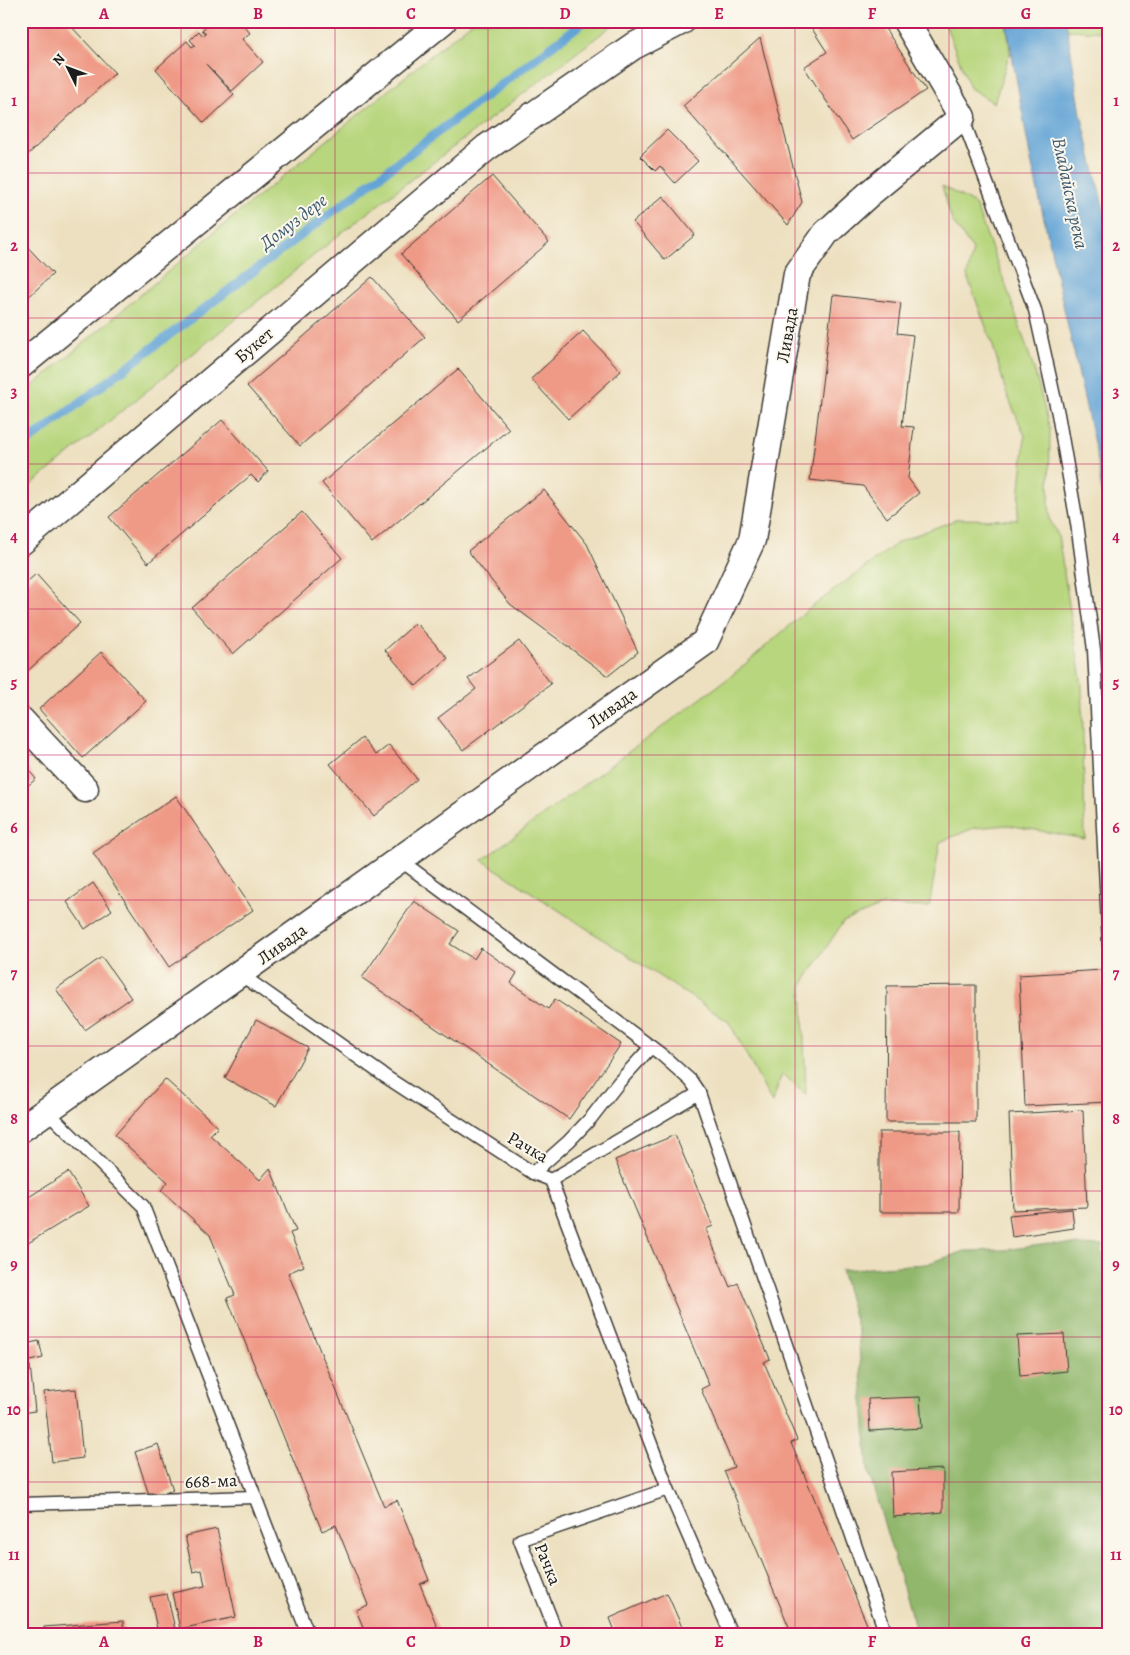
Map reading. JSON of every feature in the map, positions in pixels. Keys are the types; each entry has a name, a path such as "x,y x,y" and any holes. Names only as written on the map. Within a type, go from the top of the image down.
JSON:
{"street":[{"path":"21,365 443,21"},
{"name":"Букет","path":"21,542 486,148 632,47 682,21"},
{"path":"906,21 962,117"},
{"name":"Ливада","path":"21,1129 705,642 752,540 797,274 826,233 870,193 962,117"},
{"path":"21,720 85,789"}],"lane":[{"path":"962,117 1035,310 1059,423 1077,523 1094,650 1109,945"},
{"path":"400,860 651,1047 692,1081 699,1093 886,1634"},
{"name":"Рачка","path":"240,974 386,1077 533,1173 551,1180 668,1490 731,1634"},
{"path":"533,1173 569,1141 591,1118 619,1082 651,1047"},
{"path":"551,1180 699,1093"},
{"path":"47,1111 143,1206 256,1497"},
{"name":"Рачка","path":"557,1634 520,1540 668,1490"},
{"name":"668-ма","path":"21,1504 256,1497 308,1634"}],"green space":[{"path":"473,21 618,21 349,227 21,493 21,396 216,231"},
{"path":"944,21 1006,21 1010,52 994,103 970,88"},
{"path":"1066,21 1109,21 1109,32 1066,30"},
{"path":"942,186 975,204 1006,286 1035,372 1050,429 1050,520 1058,535 1082,686 1085,839 1008,825 974,828 940,842 929,907 882,906 843,922 802,985 806,1095 782,1074 772,1103 729,1022 482,860 730,677 809,609 900,541 958,519 1017,520 1025,436 1006,392 993,346 967,276 973,250 952,221"},
{"path":"1048,1244 1102,1246 1109,1357 1109,1634 917,1634 868,1470 858,1331 841,1270 926,1264 965,1251 1004,1250"}],"water":[{"name":"Владайска река","path":"1006,21 1066,21 1081,114 1109,231 1109,547 1098,461 1030,156"}],"building":[{"path":"29,21 66,21 115,73 21,161 21,29"},
{"path":"212,21 240,21 250,33 242,39 263,62 232,91 206,64 234,95 204,123 156,69 187,41 192,47 195,45 190,40 199,31 203,36 206,33 202,30"},
{"path":"807,21 880,21 926,90 852,140 804,67 827,52"},
{"path":"760,38 802,202 788,225 683,106"},
{"path":"667,130 698,161 675,183 660,166 655,171 640,156"},
{"path":"492,176 549,242 458,320 401,254"},
{"path":"663,196 695,235 665,260 633,222"},
{"path":"21,240 53,274 21,304"},
{"path":"372,277 425,337 300,446 247,386"},
{"path":"833,295 901,303 897,333 913,335 902,426 914,427 908,478 919,493 887,518 863,486 810,480"},
{"path":"583,331 621,371 568,419 531,379"},
{"path":"458,369 509,429 372,543 322,483"},
{"path":"222,420 268,471 258,482 251,475 148,563 109,517"},
{"path":"544,490 587,544 638,652 608,676 510,604 468,551"},
{"path":"302,512 342,558 233,654 192,608"},
{"path":"36,574 80,623 21,677 21,587"},
{"path":"416,623 448,658 416,686 385,650"},
{"path":"519,641 551,684 463,750 438,718 476,689 468,679"},
{"path":"101,652 146,701 83,758 39,709"},
{"path":"362,738 376,755 389,745 417,779 374,816 330,764"},
{"path":"21,761 36,779 21,791"},
{"path":"176,796 253,910 169,967 93,853"},
{"path":"93,883 112,910 85,929 67,902"},
{"path":"414,901 459,931 450,944 474,959 481,948 517,973 511,983 548,1009 555,999 621,1044 569,1119 362,978"},
{"path":"102,957 131,998 85,1030 56,989"},
{"path":"1103,970 1109,1102 1025,1106 1019,975"},
{"path":"976,985 976,1122 886,1122 887,986"},
{"path":"256,1020 308,1048 276,1106 225,1078"},
{"path":"165,1079 218,1127 210,1135 260,1180 270,1168 296,1231 290,1233 304,1266 288,1273 384,1506 397,1500 429,1580 420,1584 440,1634 366,1634 356,1610 368,1605 336,1525 322,1531 227,1298 235,1295 210,1235 161,1190 168,1182 115,1135"},
{"path":"1083,1110 1087,1207 1013,1210 1009,1114"},
{"path":"879,1132 960,1132 959,1212 879,1212"},
{"path":"675,1135 713,1226 706,1229 730,1287 738,1283 770,1359 764,1362 797,1440 791,1443 871,1634 792,1634 724,1471 734,1467 701,1389 709,1385 615,1160"},
{"path":"68,1172 89,1206 28,1243 21,1232 21,1202"},
{"path":"1072,1209 1074,1228 1012,1237 1009,1215"},
{"path":"1064,1334 1067,1371 1020,1376 1017,1336"},
{"path":"39,1341 43,1358 21,1363 21,1345"},
{"path":"30,1365 35,1411 21,1413 21,1366"},
{"path":"76,1389 83,1458 52,1462 44,1392"},
{"path":"920,1397 922,1428 870,1431 868,1399"},
{"path":"158,1444 173,1490 150,1498 135,1452"},
{"path":"943,1469 943,1512 893,1517 891,1472"},
{"path":"217,1529 236,1617 180,1629 172,1593 205,1586 202,1570 193,1572 185,1536"},
{"path":"667,1593 685,1634 616,1634 610,1618"},
{"path":"167,1594 175,1629 158,1633 150,1597"},
{"path":"123,1621 124,1634 44,1634 44,1627"}],"waterway":[{"name":"Домуз дере","path":"21,447 585,21"}]}
